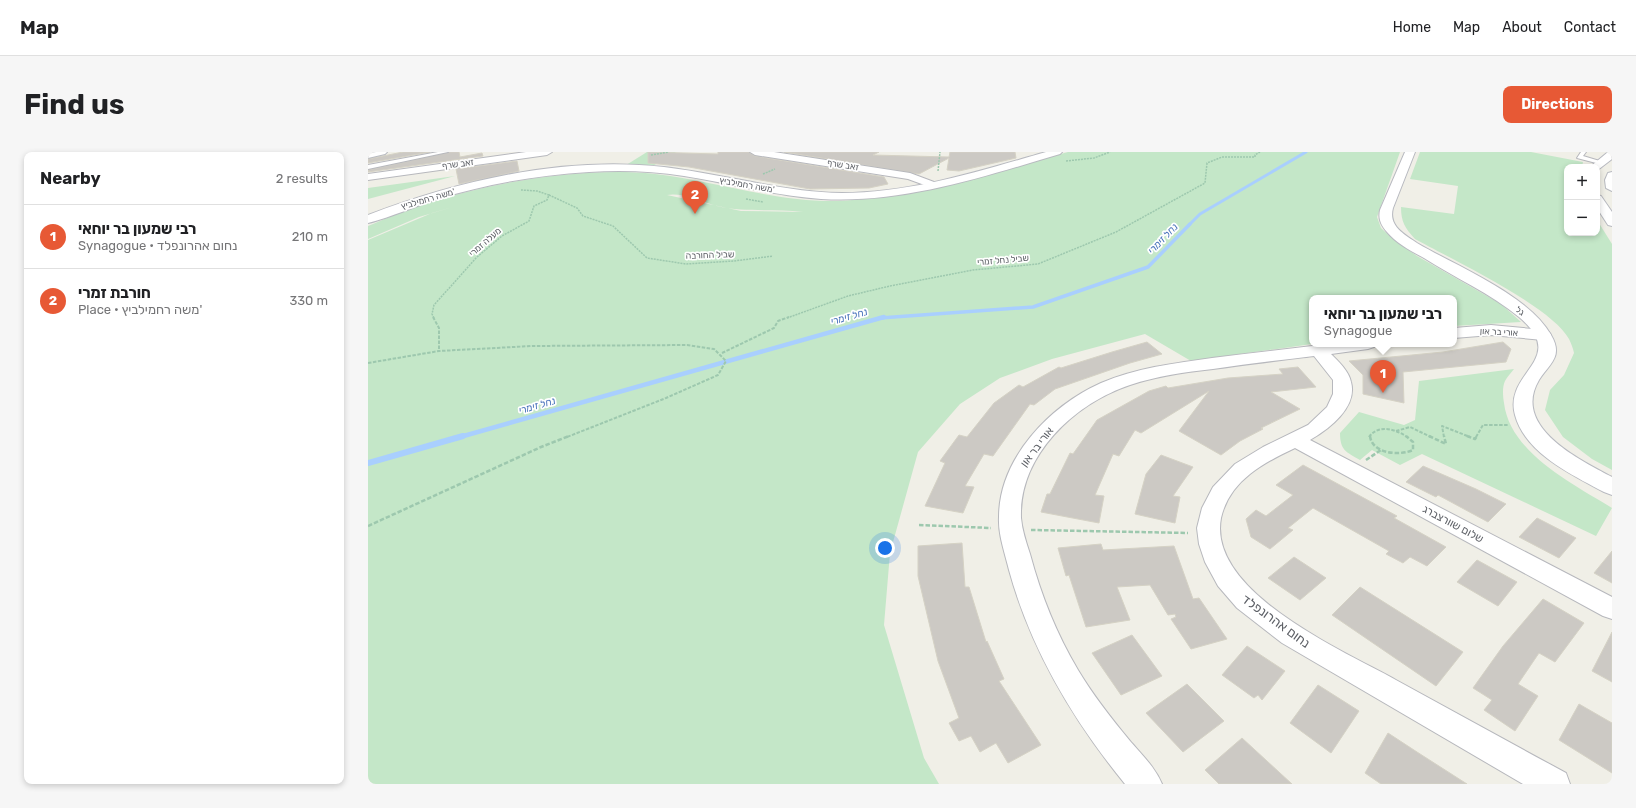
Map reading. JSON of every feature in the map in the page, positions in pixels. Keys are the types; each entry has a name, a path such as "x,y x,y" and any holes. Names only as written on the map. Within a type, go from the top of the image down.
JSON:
{"street":[{"path":"368,155 382,152"},
{"name":"זאב שרף","path":"368,177 547,152"},
{"name":"זאב שרף","path":"755,152 910,176 933,183"},
{"name":"משה רחמילביץ'","path":"368,219 428,198 510,180 573,171 653,170 788,192 838,196 875,194 933,183 1057,152"},
{"name":"גל","path":"1410,152 1387,208 1385,216 1388,225 1399,236 1417,249 1497,294 1525,314 1536,324 1543,335 1548,350 1545,361 1532,378 1526,392 1523,404 1525,416 1542,442 1557,454 1612,487"},
{"path":"1598,164 1612,154"},
{"path":"1612,174 1610,180 1612,188"},
{"path":"1598,200 1612,222"},
{"name":"אורי בר און","path":"1457,333 1491,330 1543,335"},
{"name":"אורי בר און","path":"1146,784 1108,740 1079,699 1051,650 1025,582 1010,517 1013,492 1022,464 1041,438 1061,417 1106,388 1156,372 1343,347"},
{"name":"נחום אהרונפלד","path":"1318,350 1334,368 1342,382 1343,392 1339,403 1328,417 1316,428 1250,464 1231,478 1219,494 1210,516 1209,534 1214,554 1226,580 1245,600 1274,622 1322,654 1554,784"},
{"name":"שלום שוורצברג","path":"1294,439 1612,609"}],"lane":[{"path":"368,167 446,152"},
{"path":"1584,152 1579,156 1598,164"}],"path":[{"path":"933,183 940,152"},
{"path":"1105,155 1110,152"},
{"name":"שביל נחל זמרי","path":"722,353 774,328 778,321 848,296 973,270 1038,264 1116,232 1126,225 1204,183 1207,163 1222,157 1255,157 1255,155 1260,152"},
{"path":"510,180 516,187 524,191 537,191 549,195"},
{"name":"שביל החורבה","path":"549,195 577,208 583,216 613,226 647,258 686,264 734,261 773,256"},
{"name":"מעלה זמרי","path":"439,351 439,328 432,314 434,305 476,258 514,226 529,221 534,206 547,200 549,195"},
{"path":"368,363 439,351 532,346 686,345 712,347 722,353 726,361 718,375 666,398 534,450 368,526"},
{"path":"1396,431 1409,438 1414,447 1413,450 1403,454 1388,453 1374,446 1369,438 1373,431 1378,429 1396,431 1410,427 1446,444 1442,426 1475,439 1483,425 1530,425"},
{"path":"919,525 1209,534"}],"green space":[{"path":"647,152 676,152 651,167 623,167"},
{"path":"1068,152 1400,152 1377,217 1381,228 1393,239 1417,256 1501,304 1521,322 1457,326 1457,295 1309,295 1309,344 1191,361 1145,334 1052,359 1000,378 960,404 918,452 890,553 884,625 924,758 939,784 368,784 368,240 431,214 419,217 368,239 368,226 397,214 443,198 503,184 534,178 596,172 655,174 678,177 768,195 837,201 878,197 937,185 994,172","holes":["673,194 685,196 715,205 667,195","728,208 782,210 803,212 741,211"]},
{"path":"1420,152 1531,152 1583,162 1583,164 1564,164 1564,236 1600,236 1600,225 1612,244 1612,470 1592,459 1563,437 1545,410 1550,390 1564,375 1574,353 1569,339 1559,326 1522,298 1415,239 1406,228 1402,217 1401,207 1454,214 1458,186 1410,179"},
{"path":"455,176 368,199 368,188"},
{"path":"1514,369 1505,381 1503,389 1504,403 1509,421 1518,437 1531,452 1546,465 1562,477 1612,508 1596,536 1422,454 1400,465 1372,450 1360,460 1345,450 1341,443 1340,433 1359,412 1404,425 1415,420 1419,381"}],"building":[{"path":"403,152 430,152 368,163 368,159"},
{"path":"449,152 459,152 460,157 482,153 483,156 368,172 368,170"},
{"path":"648,152 718,154 718,152 749,152 755,156 884,177 888,184 869,188 810,189 689,167 648,163"},
{"path":"784,152 879,152 873,155 949,157 950,152 1015,152 1016,158 959,171 947,170 949,158 919,174"},
{"path":"517,161 519,171 459,184 456,169"},
{"path":"1147,342 1162,354 1130,363 1055,389 1034,405 1030,404 993,456 984,454 965,486 974,487 963,513 925,506 945,463 940,461 959,435 967,437 994,403 1019,385 1023,387 1059,367 1061,368"},
{"path":"1503,342 1511,349 1506,362 1403,372 1404,403 1363,394 1363,375 1349,361 1443,352"},
{"path":"1298,367 1316,387 1271,392 1300,409 1261,428 1263,429 1240,441 1221,455 1179,431 1209,391 1141,433 1135,430 1119,456 1113,454 1095,495 1104,496 1099,523 1041,512 1047,494 1050,494 1070,453 1073,454 1097,420 1149,391 1166,386 1168,388 1228,378 1283,374 1279,369"},
{"path":"1161,455 1193,467 1173,496 1180,497 1175,523 1135,514 1146,474"},
{"path":"1303,465 1397,516 1394,518 1446,547 1427,566 1410,557 1403,563 1386,554 1389,551 1313,508 1288,528 1293,530 1270,549 1251,537 1246,519 1256,510 1266,516 1293,495 1276,485"},
{"path":"1423,466 1506,504 1488,522 1438,495 1436,497 1406,482"},
{"path":"1537,518 1576,538 1559,558 1519,537"},
{"path":"962,543 965,587 969,587 986,642 987,641 1004,679 999,681 1041,745 1008,763 996,743 980,752 971,736 959,741 949,723 959,718 938,661 918,576 918,546"},
{"path":"1101,544 1103,550 1174,546 1193,599 1199,598 1227,639 1191,649 1171,619 1176,617 1175,614 1168,615 1150,585 1117,587 1130,620 1086,627 1069,575 1066,576 1058,548"},
{"path":"1612,551 1612,583 1594,573"},
{"path":"1294,557 1326,578 1300,600 1268,578"},
{"path":"1477,560 1517,582 1498,606 1457,582"},
{"path":"1360,587 1463,652 1436,686 1332,615"},
{"path":"1543,599 1584,623 1555,662 1539,653 1518,684 1538,696 1515,731 1484,710 1492,700 1473,688 1503,646"},
{"path":"1612,632 1612,682 1592,671"},
{"path":"1132,635 1162,676 1121,695 1092,653"},
{"path":"1247,646 1285,671 1262,700 1258,695 1254,698 1222,675"},
{"path":"1187,684 1224,721 1183,752 1146,713"},
{"path":"1318,685 1359,711 1331,753 1290,723"},
{"path":"1579,704 1612,723 1612,773 1559,740"},
{"path":"1388,733 1467,784 1381,784 1365,773"},
{"path":"1242,738 1292,784 1219,784 1205,770"}],"waterway":[{"name":"נחל זימרי","path":"1190,224 1200,214 1306,152"},
{"name":"נחל זימרי","path":"881,318 1033,307 1148,267 1190,224"},
{"name":"נחל זימרי","path":"460,437 881,318"},
{"name":"נחל זימרי","path":"368,463 463,436"}],"place":[{"name":"חורבת זמרי","path":"695,214"},
{"name":"רבי שמעון בר יוחאי","path":"1383,393"}]}
